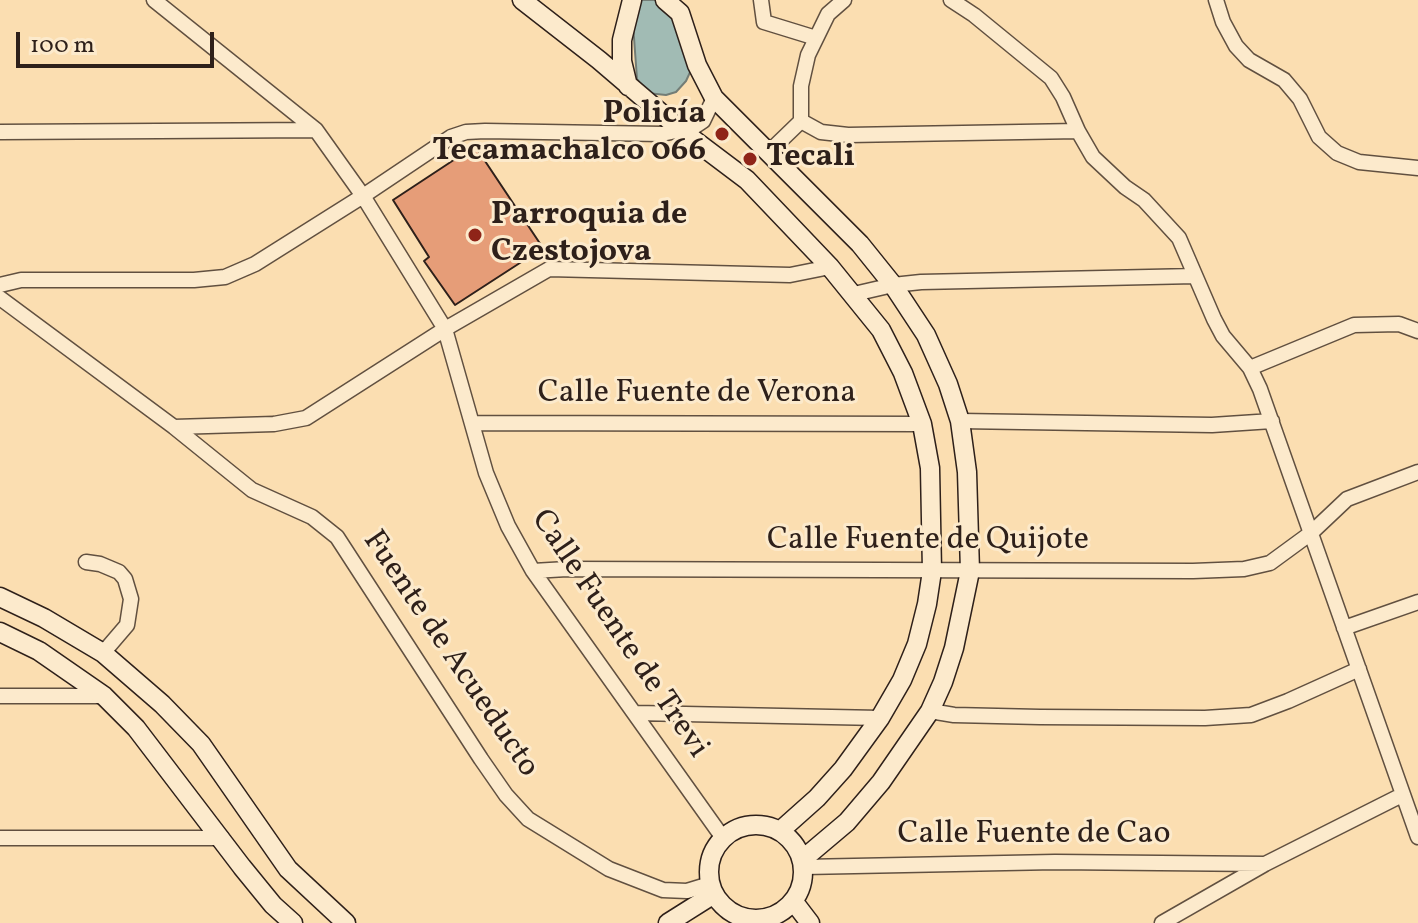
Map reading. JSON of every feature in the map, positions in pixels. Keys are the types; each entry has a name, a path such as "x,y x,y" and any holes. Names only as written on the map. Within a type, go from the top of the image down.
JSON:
{"main road":[{"path":"522,0 747,180 830,267 881,330 903,373 922,424 930,468 932,571 917,644 902,680 880,718 843,769 817,798 780,831"},
{"path":"628,86 622,61 622,40 632,0"},
{"path":"665,0 681,6 697,65 714,98 860,244 893,285 926,335 948,384 960,421 967,472 970,571 954,648 930,711 912,740 856,812 803,864"},
{"path":"0,597 44,618 103,653 162,704 201,744 288,869 346,923"},
{"path":"0,632 39,651 104,696 136,728 273,905 293,923"},
{"path":"104,696 118,686 118,665"},
{"path":"136,728 142,707 162,704"},
{"path":"744,826 769,826 780,831 798,848 803,864 803,879 794,902 767,921 725,918 712,889 711,860 723,838 744,826"},
{"path":"668,923 712,889"},
{"path":"794,902 810,923"}],"street":[{"name":"Calle Fuente de Trevi","path":"154,0 316,130 363,196 445,329 486,473 508,526 533,571 723,838"},
{"path":"761,0 764,22 816,38"},
{"path":"770,151 801,121 801,86 816,38 828,14 844,0"},
{"path":"951,0 1051,78 1093,157 1144,200 1170,227 1188,255 1223,336 1250,368 1272,421 1418,837"},
{"path":"1216,0 1236,46 1249,60 1284,80 1300,99 1319,137 1337,153 1359,162 1418,168"},
{"path":"0,285 21,280 194,280 225,277 255,264 451,137 466,132 649,135 682,131 703,121 714,98"},
{"path":"801,121 821,132 848,135 1078,131"},
{"path":"0,132 316,130"},
{"path":"174,427 274,424 306,418 445,329 549,269 790,275 830,267"},
{"path":"854,294 893,285 1195,276"},
{"name":"Fuente de Acueducto","path":"0,298 174,427 252,490 312,517 337,537 481,759 506,795 528,819 609,869 663,890 712,889"},
{"path":"1250,368 1354,325 1399,324 1418,331"},
{"path":"960,421 1212,425 1272,421"},
{"name":"Calle Fuente de Verona","path":"472,423 922,424"},
{"name":"Calle Fuente de Quijote","path":"533,571 1244,569 1270,563 1311,533 1347,499 1418,472"},
{"path":"86,562 119,572 125,579 131,599 127,625 103,653"},
{"path":"1344,628 1418,602"},
{"path":"930,711 954,715 1040,717 1205,718 1251,715 1359,669"},
{"path":"0,696 104,696"},
{"path":"636,713 880,718"},
{"path":"1162,923 1265,864 1402,795"},
{"path":"0,838 222,838"},
{"name":"Calle Fuente de Cao","path":"803,864 1265,864"}],"water":[{"path":"641,0 659,0 681,15 692,68 676,92 666,95 647,93 637,79 633,24"}],"building":[{"name":"Parroquia de Czestojova","path":"475,146 543,248 455,305 424,261 429,257 393,200"}],"place":[{"name":"Policía Tecamachalco 066","path":"722,134"},
{"name":"Tecali","path":"750,159"},
{"name":"Parroquia de Czestojova","path":"475,235"}]}
